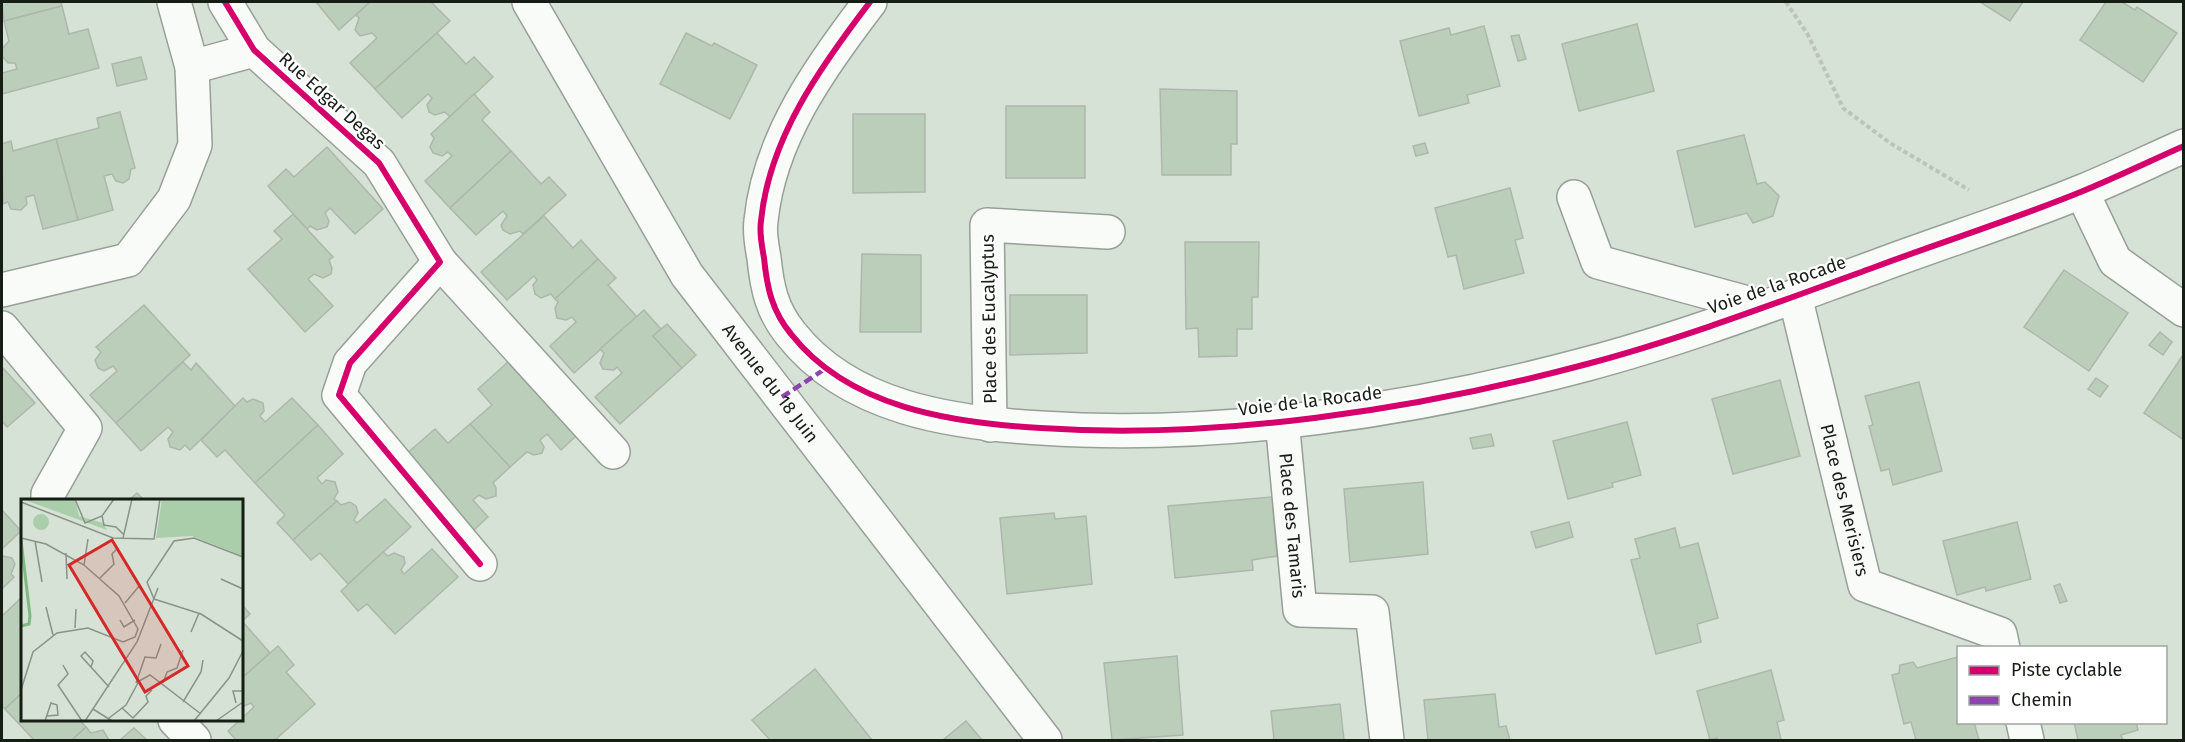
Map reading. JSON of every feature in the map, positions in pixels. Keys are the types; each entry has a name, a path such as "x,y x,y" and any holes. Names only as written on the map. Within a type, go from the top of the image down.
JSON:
{"street":[{"path":"2,290 128,260 174,199 195,145 192,68 174,2"},
{"name":"Rue Edgar Degas","path":"225,2 254,50 379,163 440,261 613,452"},
{"name":"Avenue du 18 Juin","path":"530,2 687,275 1046,741"},
{"name":"Voie de la Rocade","path":"870,2 803,96 774,160 760,224 766,284 776,315 799,344 825,369 853,387 910,409 990,425 1090,431 1176,431 1409,404 1586,364 1796,296 2082,192 2184,146"},
{"path":"192,68 254,50"},
{"path":"2082,192 2115,261 2184,309"},
{"path":"1574,197 1598,262 1762,307"},
{"name":"Place des Eucalyptus","path":"990,425 987,225 1108,232"},
{"path":"440,261 350,363 339,395 480,564"},
{"name":"Place des Merisiers","path":"1796,296 1865,585 2000,634 2003,646"},
{"path":"2,328 85,428 48,494 48,499"},
{"name":"Place des Tamaris","path":"1282,420 1300,610 1372,612 1387,741"},
{"path":"176,721 194,741"},
{"path":"2023,724 2027,741"}],"path":[{"path":"1786,2 1808,35 1843,108 1890,143 2013,216"}],"building":[{"path":"2,2 61,2 62,6 4,21"},
{"path":"316,2 370,2 339,30"},
{"path":"370,2 431,2 450,21 375,89 350,63 377,38 372,33 360,36 355,30 359,18 356,15"},
{"path":"1980,2 2023,2 2010,21"},
{"path":"2106,2 2122,2 2135,10 2137,7 2177,33 2143,82 2080,40"},
{"path":"62,6 69,34 88,29 99,68 2,94 2,73 17,69 15,63 8,63 2,56 2,49 9,41 4,21"},
{"path":"1637,24 1654,91 1579,111 1562,44"},
{"path":"1484,26 1500,86 1467,95 1469,103 1419,116 1400,41 1449,28 1451,35"},
{"path":"437,33 466,64 474,57 493,77 450,117 445,112 435,115 429,112 427,105 432,98 428,94 402,118 375,89"},
{"path":"686,33 712,46 714,43 757,65 730,119 660,84"},
{"path":"1519,35 1526,59 1518,61 1511,36"},
{"path":"141,57 147,79 117,86 112,64"},
{"path":"1160,89 1237,91 1237,144 1231,144 1231,175 1162,175"},
{"path":"474,94 490,112 482,120 511,151 450,208 425,181 452,156 448,152 442,156 433,153 430,147 434,138 431,134"},
{"path":"1006,106 1085,106 1085,178 1006,178"},
{"path":"120,112 135,168 131,169 129,179 123,183 116,181 112,174 104,176 113,210 78,220 56,139 99,128 97,118"},
{"path":"853,114 925,114 925,192 853,193"},
{"path":"1744,135 1757,184 1765,182 1779,196 1773,216 1753,223 1747,213 1695,227 1677,151"},
{"path":"56,139 78,220 43,229 34,195 26,197 27,204 21,210 11,209 8,202 3,204 2,144 11,141 13,151"},
{"path":"1425,143 1428,153 1416,156 1413,146"},
{"path":"327,147 383,209 355,234 330,208 325,213 329,221 327,227 317,230 310,226 307,229 268,186 286,169 294,177"},
{"path":"511,151 541,184 549,177 566,195 523,234 520,231 510,234 503,230 501,225 507,216 503,211 476,235 450,208"},
{"path":"1510,188 1523,238 1515,240 1524,273 1464,289 1456,255 1448,257 1435,208"},
{"path":"293,214 333,257 329,260 332,268 331,274 323,278 314,274 308,279 333,306 305,332 248,269 282,239 274,231"},
{"path":"544,216 573,248 581,240 598,259 555,299 551,294 541,298 535,294 533,285 537,280 534,276 507,300 481,272"},
{"path":"1185,242 1259,242 1258,297 1252,297 1252,329 1237,329 1237,356 1199,357 1198,328 1186,329"},
{"path":"862,254 921,255 921,332 860,332"},
{"path":"598,259 616,278 608,285 637,317 574,373 550,346 576,322 572,317 566,320 557,318 555,308 558,302 555,299"},
{"path":"2064,270 2128,313 2089,371 2024,327"},
{"path":"1010,295 1087,295 1087,353 1010,355"},
{"path":"144,305 190,355 116,423 90,395 117,371 113,366 104,371 98,368 95,360 101,352 96,347"},
{"path":"644,310 661,329 653,336 682,368 620,424 595,397 622,373 617,367 614,370 603,369 600,363 604,353 600,349"},
{"path":"667,324 696,355 682,368 653,336"},
{"path":"2160,332 2172,342 2163,355 2149,345"},
{"path":"2184,355 2184,440 2144,413"},
{"path":"183,362 191,370 196,363 235,406 190,450 185,445 180,450 170,447 168,439 173,432 168,427 141,451 116,423"},
{"path":"508,362 576,436 561,450 547,434 540,440 544,447 542,453 534,455 527,452 510,467 470,424 492,405 478,389"},
{"path":"2,367 35,403 7,427 2,421"},
{"path":"2096,378 2108,386 2100,397 2088,389"},
{"path":"1780,380 1800,456 1733,474 1712,399"},
{"path":"1919,382 1942,471 1893,485 1889,469 1881,471 1869,426 1873,425 1865,396"},
{"path":"243,398 247,402 253,399 263,403 264,411 260,416 265,422 292,398 318,425 255,483 225,450 217,457 201,440"},
{"path":"1627,422 1641,475 1612,483 1613,487 1568,499 1553,441"},
{"path":"470,424 510,467 493,483 496,496 486,499 479,495 473,500 488,517 474,530 405,455 435,429 448,443"},
{"path":"318,425 343,454 317,478 322,484 326,480 335,482 338,492 334,499 337,501 293,540 277,523 285,515 255,483"},
{"path":"1491,434 1494,446 1473,449 1470,438"},
{"path":"1423,482 1428,554 1350,562 1344,489"},
{"path":"137,493 143,499 130,499"},
{"path":"1272,497 1277,556 1252,560 1253,570 1175,578 1168,506"},
{"path":"385,499 411,527 348,584 320,553 311,560 293,540 337,501 341,505 350,502 356,506 358,513 354,520 357,523"},
{"path":"2,510 21,531 2,549"},
{"path":"1054,513 1055,519 1086,516 1092,584 1007,594 1000,518"},
{"path":"1569,522 1573,537 1536,548 1531,532"},
{"path":"2017,522 2031,579 1986,591 1985,587 1957,595 1943,541"},
{"path":"1675,528 1680,548 1698,543 1718,618 1697,624 1701,642 1656,654 1631,560 1640,558 1635,539"},
{"path":"432,549 458,577 395,634 367,604 358,611 341,591 383,552 388,556 394,553 404,557 405,563 401,570 404,574"},
{"path":"2,556 12,558 15,564 11,574 14,577 2,589"},
{"path":"2060,584 2067,601 2060,603 2054,586"},
{"path":"21,598 21,694 5,709 2,706 2,616"},
{"path":"243,606 250,614 243,620"},
{"path":"243,622 270,653 243,677"},
{"path":"278,646 294,665 286,672 315,704 275,740 236,740 228,731 239,721 243,721 243,717 254,707 251,703 243,707 243,677"},
{"path":"1177,656 1183,735 1112,740 1104,663"},
{"path":"1957,657 1957,724 1975,724 1979,740 1916,740 1911,722 1904,724 1892,675 1899,673 1900,665 1913,662 1917,668"},
{"path":"815,669 872,740 770,740 752,720"},
{"path":"1771,670 1784,720 1777,722 1781,740 1718,740 1717,738 1710,740 1697,691"},
{"path":"21,694 21,721 84,721 82,723 86,727 72,740 34,740 5,709"},
{"path":"1495,694 1499,727 1506,726 1510,740 1428,740 1424,700"},
{"path":"1340,704 1344,740 1274,740 1271,711"},
{"path":"966,721 982,740 943,740"},
{"path":"2074,724 2136,724 2138,730 2121,735 2123,740 2078,740"},
{"path":"86,727 91,733 103,730 109,740 72,740"},
{"path":"134,728 147,740 120,740"}],"marked path":[{"path":"782,397 825,369"}],"cycle path":[{"path":"225,2 254,50 379,163 440,262 350,363 339,395 480,564"},
{"path":"870,2 833,52 800,104 775,161 766,190 760,230 771,299 779,317 791,334 815,359 842,379 872,395 904,407 938,416 1007,426 1109,431 1177,430 1247,425 1386,408 1521,380 1624,354 1732,318 2057,201 2184,146"}]}
